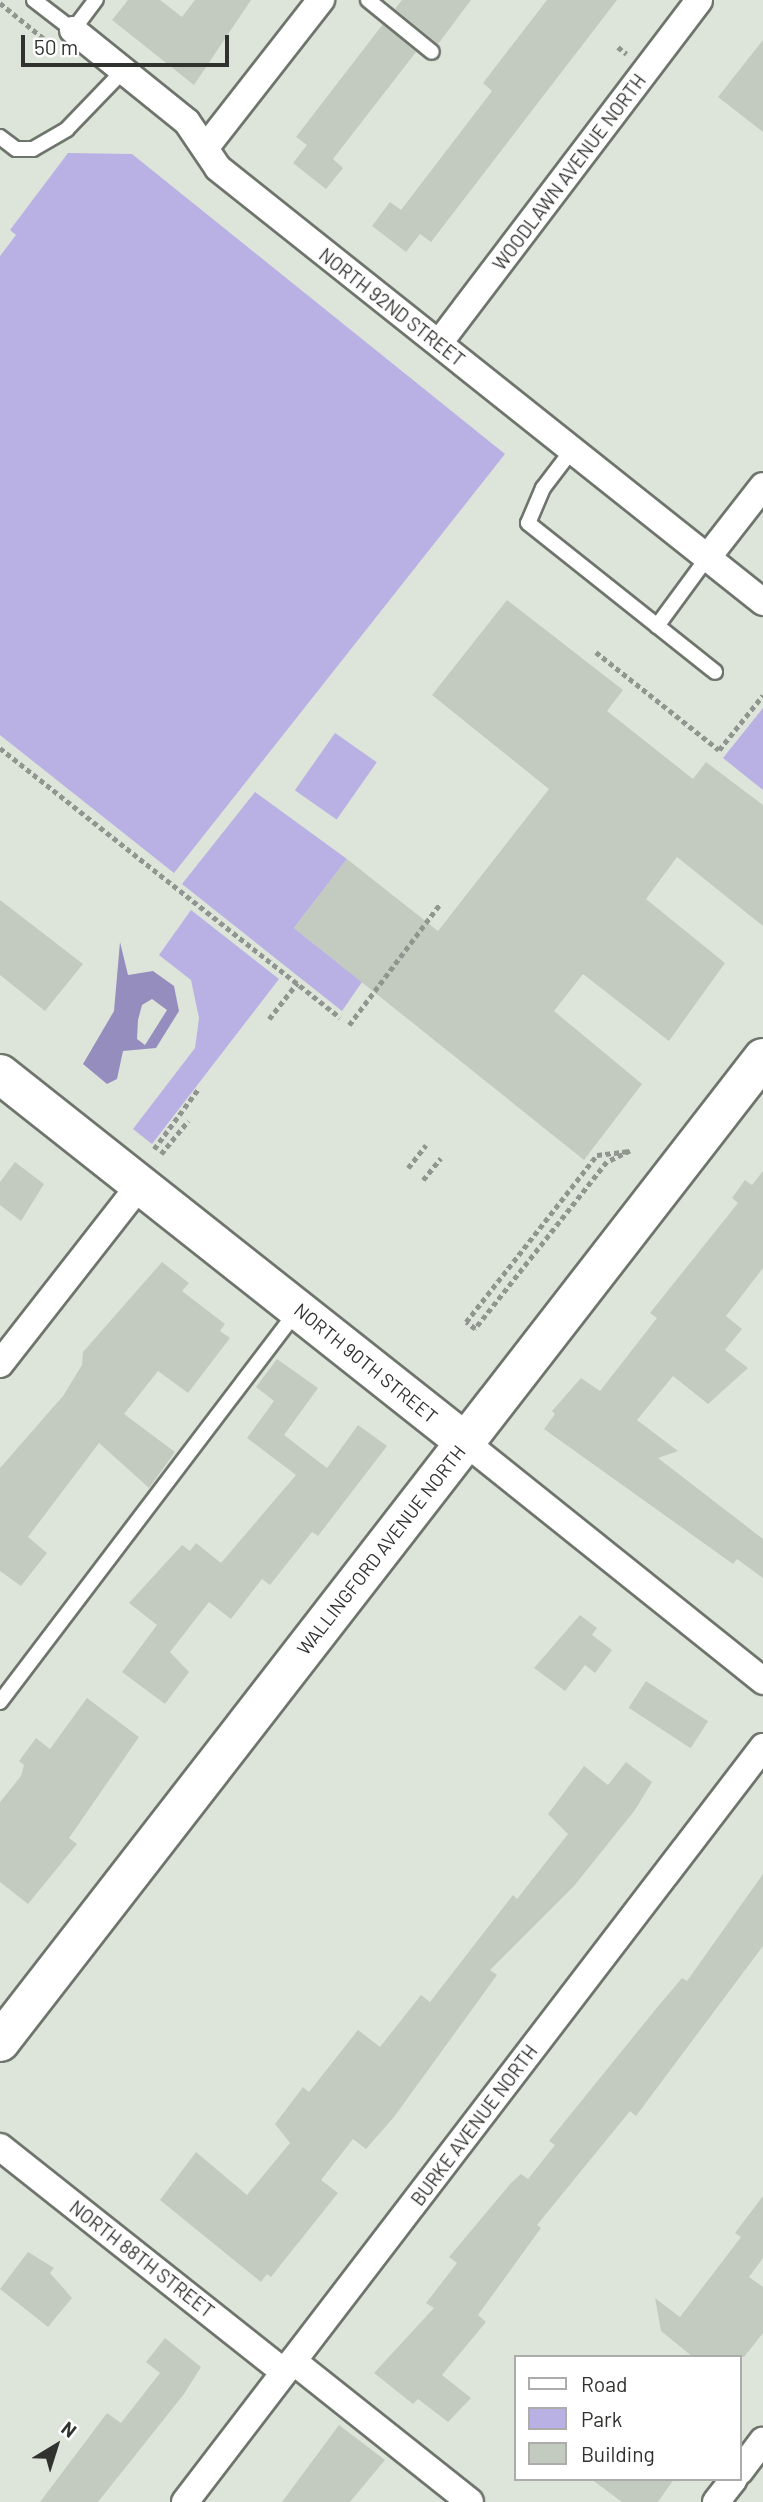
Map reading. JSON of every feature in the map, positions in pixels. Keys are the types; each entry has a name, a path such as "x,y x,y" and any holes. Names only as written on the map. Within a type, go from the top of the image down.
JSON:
{"street":[{"path":"206,147 321,0"},
{"name":"WOODLAWN AVENUE NORTH","path":"439,343 699,0"},
{"name":"NORTH 92ND STREET","path":"73,30 187,122 218,168 763,602"},
{"path":"707,558 763,486"},
{"name":"WALLINGFORD AVENUE NORTH","path":"0,2042 763,1058"},
{"name":"NORTH 90TH STREET","path":"0,1074 150,1170 298,1310 763,1681"},
{"path":"0,1364 150,1170"},
{"name":"BURKE AVENUE NORTH","path":"185,2502 763,1747"},
{"name":"NORTH 88TH STREET","path":"0,2147 470,2502"},
{"path":"742,2468 763,2441"},
{"path":"716,2502 732,2481"}],"lane":[{"name":"NORTH 92ND STREET","path":"34,0 73,30"},
{"path":"73,30 96,0"},
{"path":"368,0 432,51"},
{"path":"0,137 16,149 33,149 67,129 123,71"},
{"path":"572,450 543,488 528,523 715,672"},
{"path":"657,626 707,558"},
{"path":"0,1702 298,1310"}],"path":[{"path":"596,652 719,750 763,695"},
{"path":"0,748 340,1017"},
{"path":"349,1025 440,904"},
{"path":"269,1019 296,983"},
{"path":"154,1149 199,1088"},
{"path":"150,1170 188,1121"},
{"path":"408,1168 426,1145"},
{"path":"630,1151 607,1162 475,1329 466,1322 597,1155 630,1151"},
{"path":"423,1180 441,1158"}],"green space":[{"path":"68,153 132,154 505,454 174,873 0,735 0,256 16,235 10,230"},
{"path":"763,708 763,790 723,758"},
{"path":"335,733 377,762 337,820 295,790"},
{"path":"255,792 347,859 294,928 362,982 342,1011 182,884"},
{"path":"191,910 279,979 152,1144 133,1129 195,1048 199,1018 191,980 159,955"}],"shaded area":[{"path":"120,942 128,975 153,971 174,986 179,1011 156,1048 123,1051 117,1079 107,1084 83,1064 114,1011","holes":["152,999 167,1010 145,1045 137,1039 142,1005"]}],"building":[{"path":"128,0 160,0 182,17 195,0 251,0 194,85 112,20"},
{"path":"402,0 471,0 438,44 395,9"},
{"path":"547,0 617,0 431,242 420,234 406,252 372,226 390,202 401,210 492,91 483,83"},
{"path":"383,24 416,52 333,159 343,168 326,189 293,163 307,145 296,137"},
{"path":"763,40 763,132 718,97"},
{"path":"507,600 623,690 607,711 693,779 706,762 763,805 763,926 677,857 646,899 725,963 669,1041 583,974 554,1011 642,1084 584,1160 294,928 347,859 438,931 549,789 432,695"},
{"path":"0,900 83,964 45,1011 0,975"},
{"path":"15,1162 44,1184 21,1221 0,1205 0,1182"},
{"path":"763,1171 763,1268 726,1316 742,1329 725,1350 748,1368 708,1404 673,1376 637,1420 678,1451 658,1458 763,1539 763,1578 737,1559 733,1564 544,1429 555,1414 552,1411 581,1378 600,1391 657,1318 650,1313 738,1203 732,1198 745,1180 752,1185"},
{"path":"162,1262 189,1283 182,1291 225,1324 220,1331 230,1338 188,1393 158,1371 124,1414 175,1452 149,1488 99,1443 28,1537 47,1553 21,1586 0,1571 0,1468 63,1396 82,1365 83,1352"},
{"path":"277,1359 318,1388 284,1435 327,1468 358,1425 387,1446 318,1536 312,1532 270,1585 262,1579 231,1619 209,1602 170,1652 189,1672 165,1704 122,1672 157,1625 129,1603 182,1545 190,1551 196,1543 221,1563 296,1475 247,1438 274,1401 256,1387"},
{"path":"580,1615 597,1628 592,1635 612,1650 595,1673 585,1665 565,1691 534,1668"},
{"path":"646,1681 708,1721 691,1748 629,1708"},
{"path":"87,1698 139,1737 69,1838 77,1844 28,1904 0,1882 0,1802 21,1776 24,1765 19,1761 36,1738 50,1749"},
{"path":"626,1762 652,1782 635,1810 574,1886 490,1970 497,1975 394,2117 366,2149 353,2139 321,2180 338,2193 271,2277 267,2274 261,2282 160,2200 196,2152 247,2195 290,2143 275,2124 303,2087 309,2092 358,2030 380,2047 421,1995 430,2002 513,1895 517,1899 568,1834 548,1814 584,1766 608,1785"},
{"path":"763,1874 763,1946 636,2116 630,2111 537,2225 541,2228 478,2315 486,2322 442,2375 471,2398 448,2422 418,2399 413,2404 374,2373 434,2308 426,2303 457,2263 449,2257 511,2183 521,2174 528,2179 555,2145 549,2141 682,1978 687,1981"},
{"path":"763,2196 763,2258 749,2277 763,2287 763,2333 744,2357 691,2355 661,2331 655,2298 680,2317 741,2237 735,2233"},
{"path":"28,2252 54,2268 50,2273 72,2298 48,2327 0,2289"},
{"path":"165,2338 201,2367 184,2394 98,2502 40,2502 107,2413 121,2423 160,2373 146,2362"},
{"path":"339,2425 385,2460 350,2502 282,2502"},
{"path":"594,2481 673,2481 658,2502 622,2502"}]}
